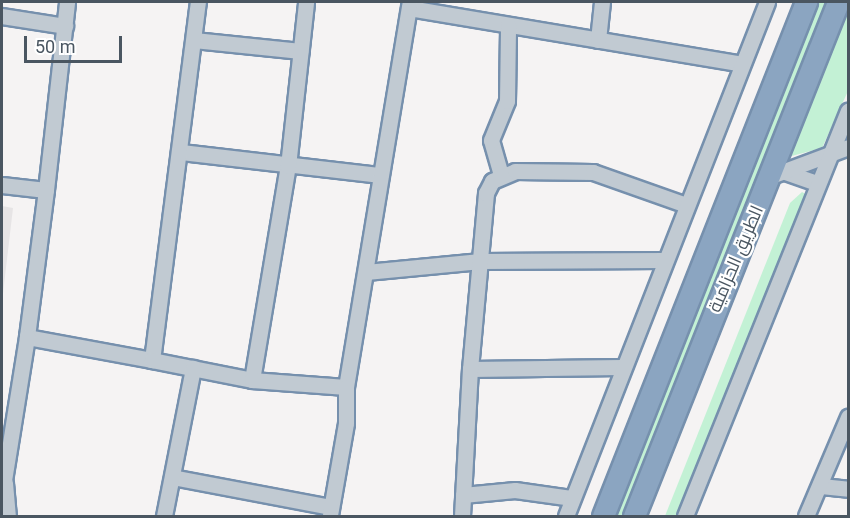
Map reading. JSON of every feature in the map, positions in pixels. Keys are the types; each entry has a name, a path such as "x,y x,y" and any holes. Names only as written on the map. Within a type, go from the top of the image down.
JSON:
{"highway":[{"name":"الطريق الحزامية","path":"603,516 806,2"},
{"name":"الطريق الحزامية","path":"634,516 776,173 838,2"}],"street":[{"path":"8,516 3,488 27,337 67,2"},
{"path":"152,360 181,152 198,2"},
{"path":"252,380 288,166 306,2"},
{"path":"598,40 602,2"},
{"path":"566,516 621,367 767,2"},
{"path":"172,477 330,512 346,423 346,387 409,5 508,25 742,64"},
{"path":"2,16 64,26"},
{"path":"501,175 491,140 507,101 508,25"},
{"path":"194,40 300,51"},
{"path":"685,516 817,183 849,111"},
{"path":"776,173 849,147"},
{"path":"181,152 288,166 381,174"},
{"path":"462,516 470,369 486,193 501,175 593,172 686,205"},
{"path":"776,173 817,183"},
{"path":"2,185 45,190"},
{"path":"366,272 480,261 663,260"},
{"path":"27,337 252,380 346,387"},
{"path":"470,369 621,367"},
{"path":"164,516 193,368"},
{"path":"806,516 821,486 849,417"},
{"path":"821,486 849,489"},
{"path":"463,495 515,490 572,498"}],"shaded area":[{"path":"2,206 13,208 2,302"}],"green space":[{"path":"816,2 829,2 625,516 613,516"},
{"path":"848,2 848,91 822,148 788,157"},
{"path":"802,192 820,202 695,516 665,516 790,203"}]}
